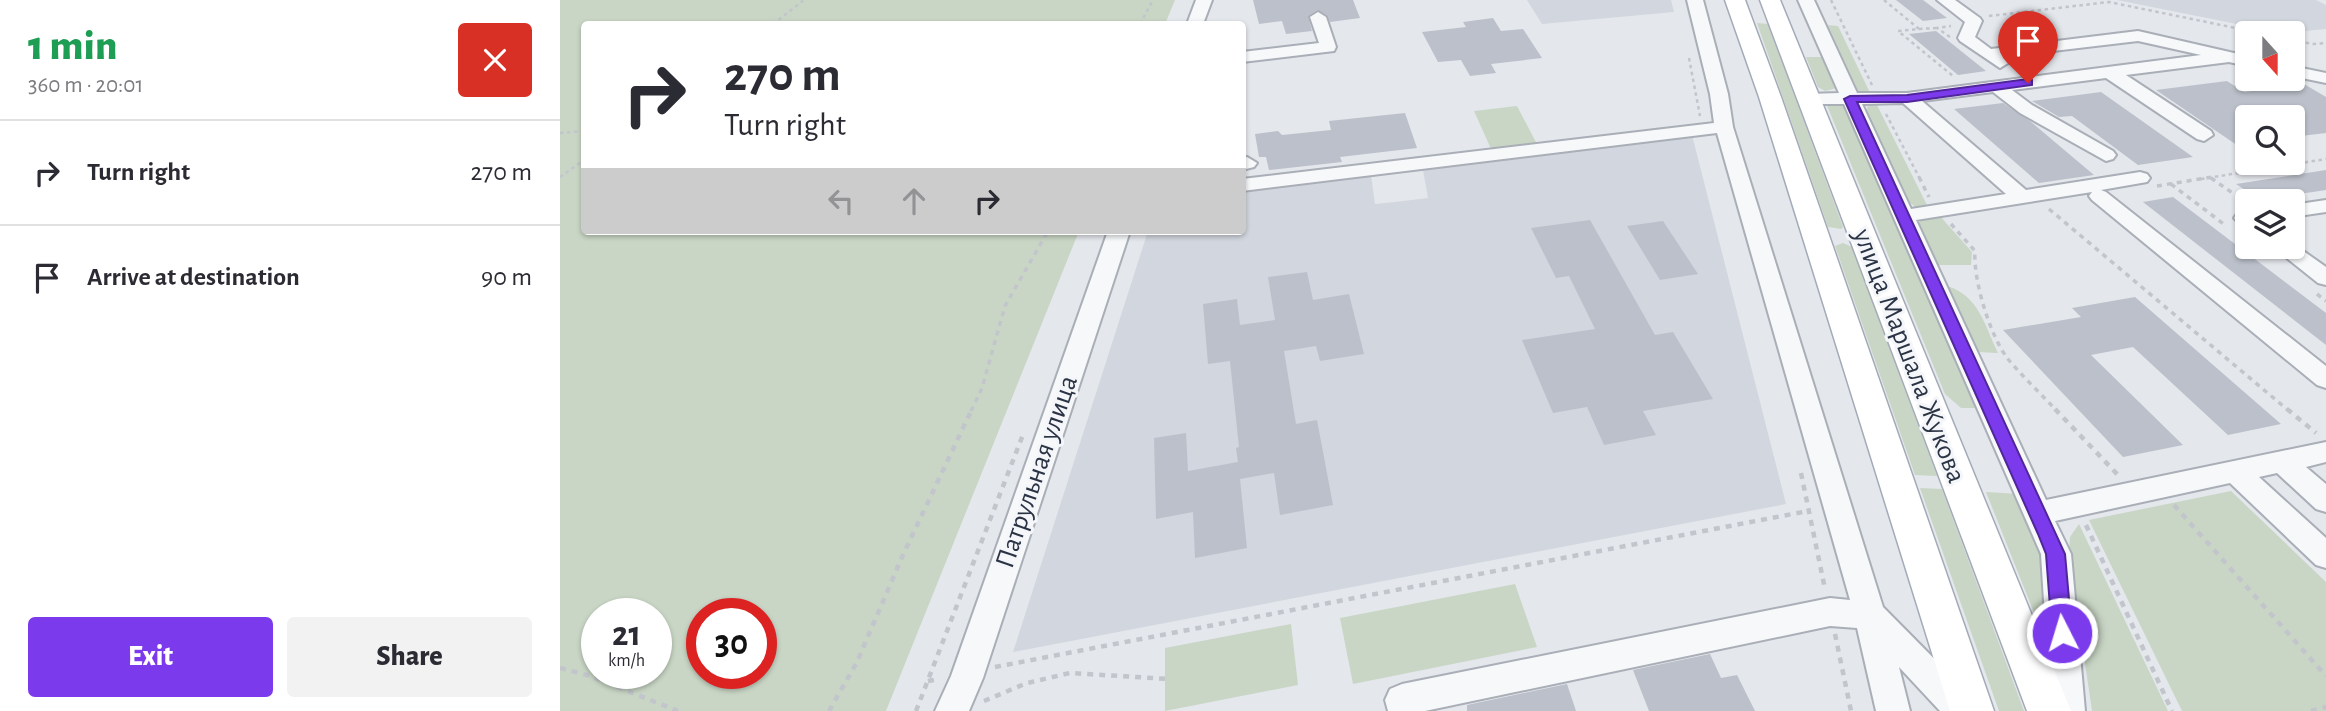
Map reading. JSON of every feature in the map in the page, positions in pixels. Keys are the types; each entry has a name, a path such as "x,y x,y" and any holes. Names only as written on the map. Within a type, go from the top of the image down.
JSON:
{"main road":[{"name":"улица Маршала Жукова","path":"1735,0 1972,711"},
{"name":"улица Маршала Жукова","path":"1770,0 2049,711"},
{"path":"1815,235 1863,237"}],"street":[{"path":"1196,21 1204,0"},
{"path":"1695,0 1720,94 1714,128 1870,615 1893,711"},
{"path":"1806,0 2056,554 2068,711"},
{"path":"1945,0 1974,21 1966,38 2028,83"},
{"path":"1246,57 1328,47 1318,17"},
{"path":"1989,54 2138,36 2235,58"},
{"path":"1808,99 1907,98 2229,57"},
{"path":"2109,72 2204,135"},
{"path":"2305,74 2326,78"},
{"path":"1997,87 2026,109 2106,155"},
{"path":"1907,98 2022,197"},
{"path":"1246,185 1714,128"},
{"path":"1905,216 2140,178"},
{"path":"2099,196 2326,379"},
{"path":"2305,209 2326,206"},
{"name":"Патрульная улица","path":"952,711 968,673 1118,235"},
{"path":"2300,259 2326,278"},
{"path":"2039,513 2326,452"},
{"path":"2282,461 2326,501"},
{"path":"2235,471 2326,556"},
{"path":"1405,711 1402,700 1830,612 1870,615 1963,711"}],"path":[{"path":"777,21 804,0"},
{"path":"1142,21 1153,0"},
{"path":"1832,0 1879,99"},
{"path":"1884,0 1919,29"},
{"path":"1955,78 1898,31 1966,25 1959,20 2109,2 2234,28 2232,33"},
{"path":"1937,28 1959,44"},
{"path":"2305,42 2326,43"},
{"path":"1687,49 1714,128"},
{"path":"560,133 581,131"},
{"path":"560,177 581,162"},
{"path":"2211,178 2235,195"},
{"path":"2171,184 2219,220"},
{"path":"2044,205 2326,442"},
{"path":"829,711 857,662 902,557 982,388 1005,306 1046,235"},
{"path":"1987,316 2006,357 2135,492"},
{"path":"916,711 1027,424"},
{"path":"1798,461 1851,711"},
{"path":"2172,503 2326,676"},
{"path":"928,681 1808,511"},
{"path":"2084,520 2172,711"},
{"path":"560,668 574,670 652,704 678,711"},
{"path":"982,702 1027,683 1070,673 1169,679"},
{"path":"2311,711 2326,707"}],"shaded area":[{"path":"1527,0 1671,0 1674,12 1542,24"},
{"path":"2117,0 2316,0 2326,5 2326,29 2305,31 2305,21 2235,21 2235,24"},
{"path":"1692,135 1786,504 1013,652 1147,235 1246,235 1246,191 1371,175 1375,204 1428,198 1423,170"}],"green space":[{"path":"560,0 1175,0 1166,21 581,21 581,235 1077,235 886,711 560,711"},
{"path":"1757,23 1768,24 1843,227 1841,229 1828,227"},
{"path":"1828,25 1838,26 1872,97 1858,91"},
{"path":"1806,57 1825,57 1837,88 1825,91 1818,87"},
{"path":"1826,103 1844,103 1981,408 1961,408 1945,394"},
{"path":"1877,105 1929,209 1917,208 1909,202 1866,111 1868,106"},
{"path":"1517,106 1538,146 1492,151 1474,111"},
{"path":"1939,215 1972,252 1971,265 1938,265 1918,225 1922,218"},
{"path":"1843,243 1852,247 1937,476 1915,475 1835,246"},
{"path":"1947,286 1974,304 1998,353 1978,352"},
{"path":"1920,488 1942,489 2024,711 1999,711"},
{"path":"2231,491 2326,582 2326,711 2182,711 2089,520"},
{"path":"1986,492 2019,494 2042,550 2052,658"},
{"path":"2079,524 2168,711 2092,711 2069,553 2070,537"},
{"path":"1515,584 1537,647 1353,684 1340,618"},
{"path":"1291,624 1298,685 1165,711 1165,648"}],"building":[{"path":"1253,0 1353,0 1360,18 1330,22 1327,15 1317,10 1308,16 1312,31 1286,34 1282,21 1259,24"},
{"path":"1896,0 1923,0 1947,18 1923,21"},
{"path":"1493,18 1501,31 1523,29 1542,58 1491,64 1496,73 1470,76 1461,60 1438,62 1422,32 1466,27 1463,22"},
{"path":"1936,31 1986,71 1958,75 1909,34"},
{"path":"2227,81 2235,86 2235,91 2244,92 2305,91 2305,85 2326,97 2326,133 2305,135 2305,105 2235,105 2235,144 2156,90"},
{"path":"2101,92 2193,157 2138,165 2072,116 2059,117 2032,101"},
{"path":"2003,103 2030,121 2094,175 2039,183 1954,109"},
{"path":"1405,113 1417,148 1340,157 1342,162 1269,170 1266,157 1259,157 1255,134 1278,131 1282,135 1331,130 1329,121"},
{"path":"2326,170 2326,190 2305,193 2305,189 2244,189 2236,184 2305,175"},
{"path":"2173,197 2235,244 2235,259 2255,259 2326,313 2326,345 2143,202"},
{"path":"1590,220 1655,335 1673,332 1713,399 1643,411 1656,435 1604,445 1587,407 1553,413 1522,340 1595,329 1569,276 1556,278 1531,228"},
{"path":"1663,221 1698,274 1660,280 1627,226"},
{"path":"1307,272 1313,300 1349,294 1364,354 1320,361 1316,346 1284,351 1296,424 1317,420 1333,505 1280,515 1274,473 1240,479 1247,548 1195,558 1193,512 1156,519 1154,438 1186,433 1188,471 1238,462 1236,448 1239,447 1230,361 1208,364 1203,304 1237,299 1240,325 1275,320 1268,277"},
{"path":"2135,297 2281,424 2228,435 2133,347 2091,355 2183,445 2123,457 2003,330 2081,317 2072,308"},
{"path":"1710,654 1721,678 1737,675 1755,711 1649,711 1633,670"},
{"path":"1567,684 1576,711 1467,711 1467,705"}],"route":[{"path":"2028,83 1907,98 1850,99 2056,554 2062,633"}]}
